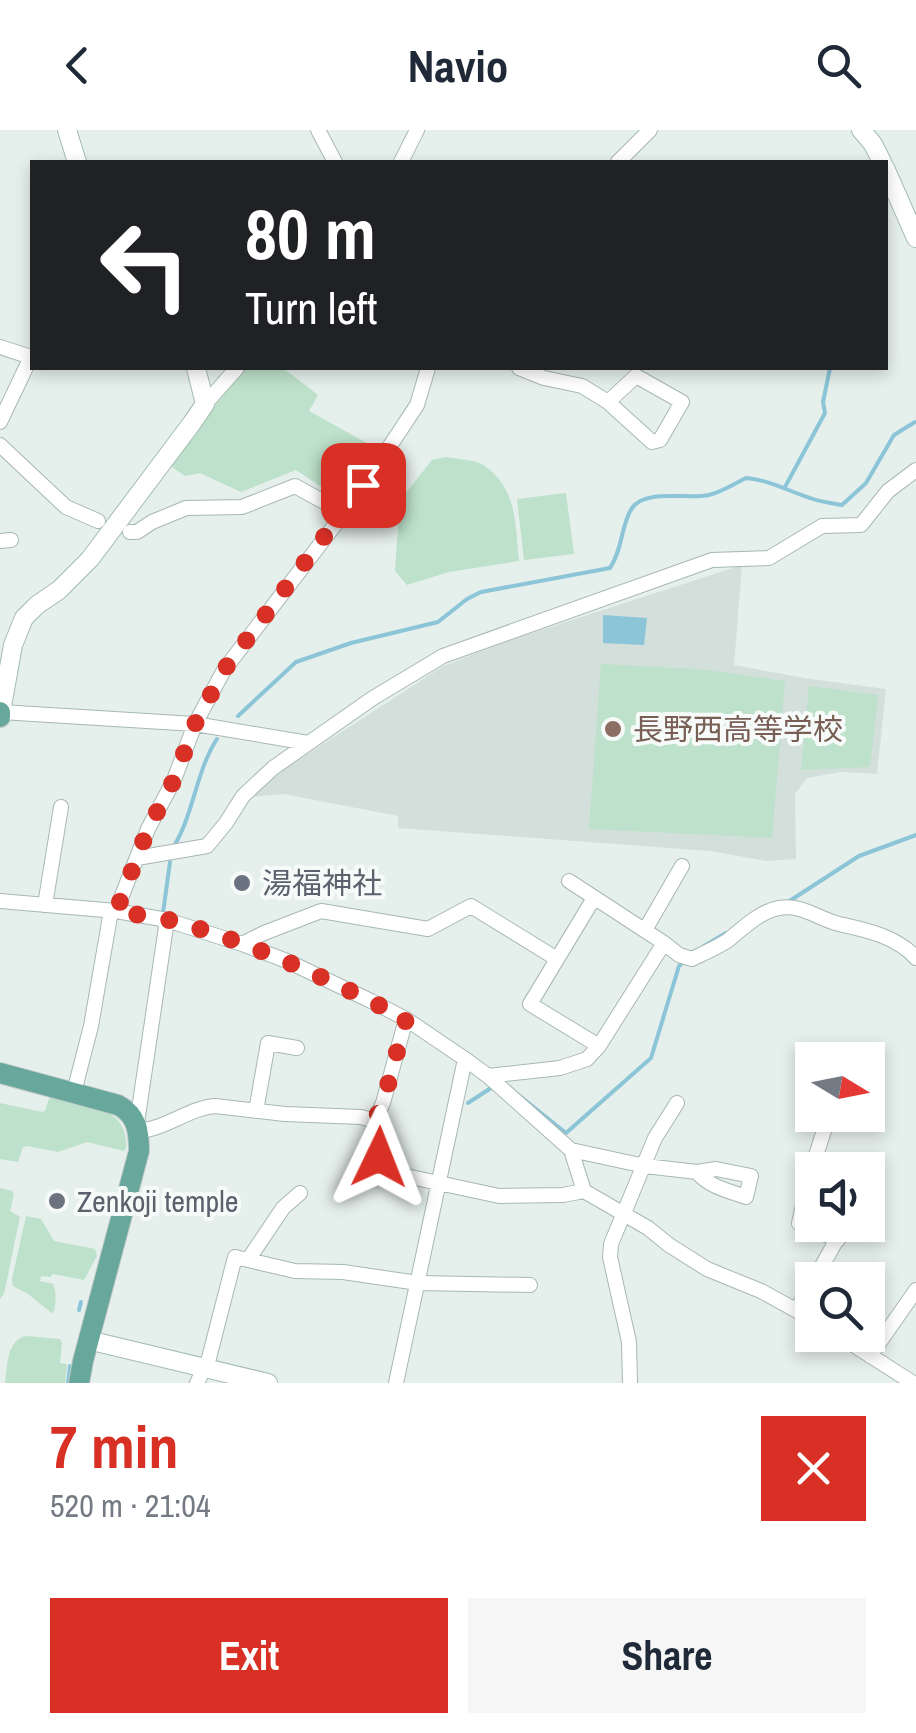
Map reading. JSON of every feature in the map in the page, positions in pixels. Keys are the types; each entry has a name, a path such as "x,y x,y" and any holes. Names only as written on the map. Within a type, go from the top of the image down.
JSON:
{"main road":[{"path":"0,1073 118,1104 137,1126 140,1150 79,1383"}],"street":[{"path":"318,130 334,160"},
{"path":"402,160 417,130"},
{"path":"620,160 650,130"},
{"path":"861,130 881,160"},
{"path":"70,131 77,160"},
{"path":"888,174 916,238"},
{"path":"0,347 30,357 0,422"},
{"path":"196,370 204,404"},
{"path":"235,370 204,404 90,559 60,590 24,618 13,646 0,714 195,724 308,743"},
{"path":"74,1092 113,911 174,780 195,724 224,670 344,512 416,404 427,370"},
{"path":"524,370 582,386 608,402 652,442 660,440 682,402 636,376 608,402"},
{"path":"0,445 66,506 98,521"},
{"path":"137,858 207,846 243,796 273,768 373,698 443,656 712,560 769,558 822,526 861,525 888,491 916,470"},
{"path":"130,532 138,532 186,508 242,507 294,486 344,512"},
{"path":"45,905 61,807"},
{"path":"645,930 682,866"},
{"path":"569,881 678,955 692,959 779,908 804,909 840,924 877,933 916,958"},
{"path":"594,898 530,1004 599,1046"},
{"path":"0,901 168,920 242,944 406,1019 488,1076 571,1150 644,1166 697,1172"},
{"path":"242,944 321,911 428,929 471,906 557,959"},
{"path":"168,920 137,1126 146,1130 215,1106 375,1120"},
{"path":"488,1076 560,1068 587,1058 599,1046 664,943"},
{"path":"406,1019 375,1120 384,1168 499,1196 584,1192 648,1228 707,1269 795,1309"},
{"path":"256,1110 268,1042 297,1048"},
{"path":"396,1383 465,1059"},
{"path":"630,1383 629,1342 610,1244 655,1138 677,1102"},
{"path":"571,1150 584,1192"},
{"path":"248,1260 283,1208 300,1193"},
{"path":"200,1375 209,1358 235,1257 296,1271 343,1272 418,1283 530,1284"},
{"path":"870,1356 916,1290"},
{"path":"88,1340 200,1375 268,1383"},
{"path":"864,1352 913,1383"}],"shaded area":[{"name":"長野西高等学校","path":"742,565 734,665 886,689 877,774 841,772 807,778 795,794 796,859 767,861 710,851 398,828 398,816 284,794 252,797 283,770 442,667 501,643"}],"green space":[{"path":"242,370 286,370 318,395 309,411 379,450 349,505 296,470 241,492 200,473 185,476 169,465"},
{"path":"446,457 485,466 504,486 513,509 519,561 449,572 407,585 395,571 400,500 432,460"},
{"path":"566,493 574,554 524,560 517,499"},
{"path":"601,664 698,669 785,681 772,838 589,829"},
{"path":"809,686 878,695 870,767 801,770"},
{"path":"50,1096 112,1115 125,1135 126,1149 87,1142 58,1152 27,1146 18,1162 0,1159 0,1103 42,1112"},
{"path":"0,1188 12,1191 10,1211 20,1217 0,1299"},
{"path":"26,1216 41,1219 54,1241 95,1249 97,1256 84,1280 53,1274 41,1276 40,1281 54,1287 53,1314 13,1286"},
{"path":"27,1336 60,1339 60,1363 67,1364 65,1383 5,1383 12,1348"}],"water":[{"path":"603,615 647,618 644,645 603,643"}],"waterway":[{"path":"785,487 825,413 823,402 830,370"},
{"path":"238,716 296,662 351,643 438,622 481,592 610,568 628,514 647,498 709,495 746,478 842,505 866,483 894,435 915,422"},
{"path":"174,846 217,739"},
{"path":"788,902 859,856 916,835"},
{"path":"163,913 170,862"},
{"path":"704,946 726,933"},
{"path":"521,1097 566,1133 651,1058 679,966 685,961"},
{"path":"468,1103 494,1086"},
{"path":"79,1310 81,1302"},
{"path":"68,1383 70,1366"}],"place":[{"name":"長野西高等学校","path":"613,729"},
{"name":"湯福神社","path":"242,883"},
{"name":"Zenkoji temple","path":"57,1201"}],"route":[{"path":"363,485 224,670 148,829 116,912 168,920 242,944 406,1019 375,1120 379,1157"}]}
